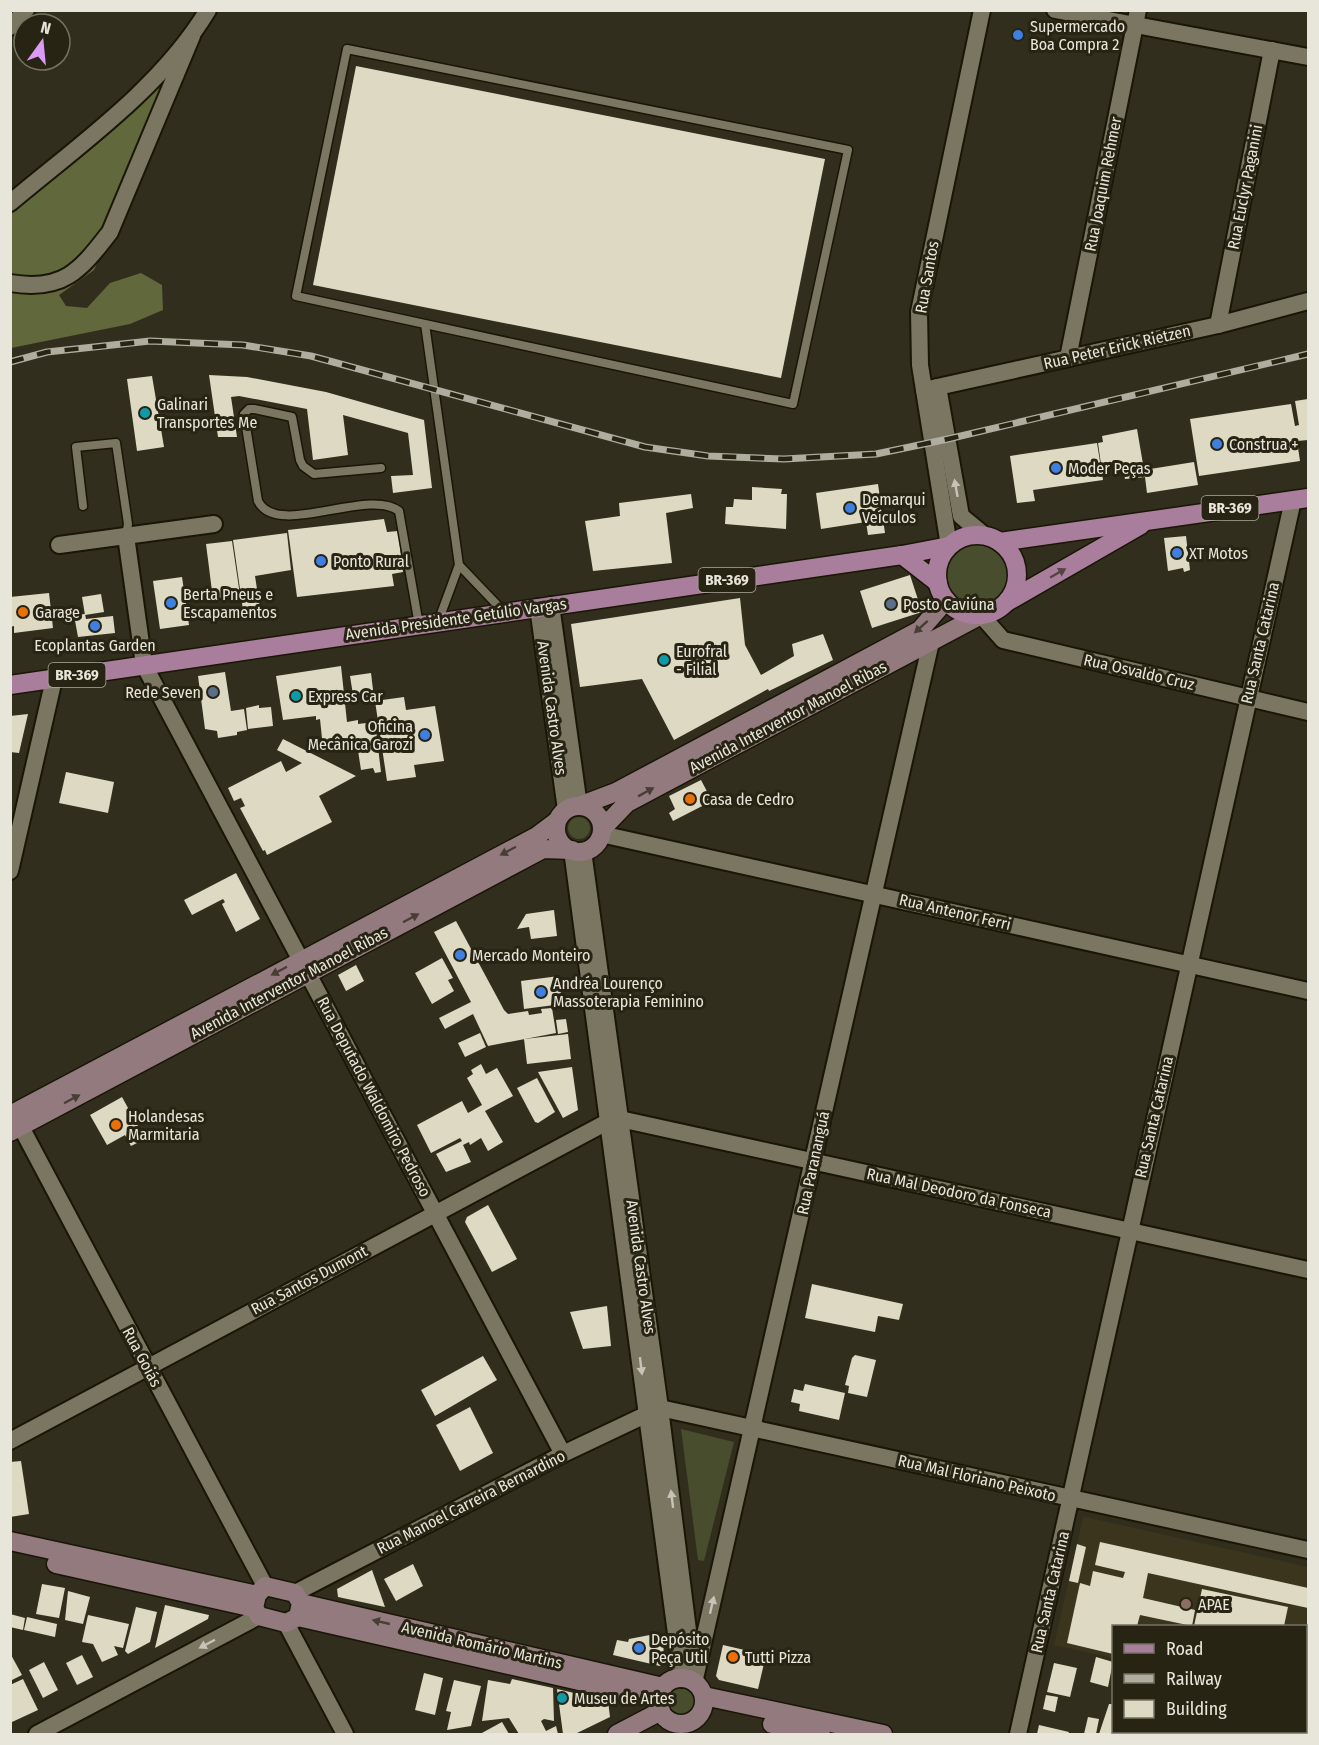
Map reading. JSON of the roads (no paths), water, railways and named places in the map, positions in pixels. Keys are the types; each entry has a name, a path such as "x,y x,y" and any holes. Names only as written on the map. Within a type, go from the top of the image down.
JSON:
{"main road":[{"name":"BR-369","path":"948,546 969,535 992,538 1151,520 1300,499"},
{"name":"BR-369","path":"981,615 995,611 1151,520"},
{"path":"992,538 1012,554 1017,570 1016,587 1007,602"},
{"path":"938,583 939,561 948,546"},
{"name":"Avenida Presidente Getúlio Vargas","path":"10,685 902,555 948,546"},
{"path":"902,555 938,583 946,600 958,610 981,615"}],"street":[{"path":"10,283 30,286 50,285 67,279 91,256 110,232 192,36 208,10"},
{"name":"Rua Santos","path":"948,546 931,389 919,354 922,291 982,10"},
{"path":"1055,10 1137,17 1308,57"},
{"name":"Rua Joaquim Rehmer","path":"1068,358 1137,17"},
{"path":"10,203 142,89 192,36"},
{"name":"Rua Euclyr Paganini","path":"1218,325 1272,50"},
{"name":"Rua Peter Erick Rietzen","path":"931,389 1218,325 1308,301"},
{"path":"931,389 961,516 992,538"},
{"name":"Rua Santa Catarina","path":"1018,1734 1248,698 1300,499"},
{"path":"59,544 214,524"},
{"name":"Rua Deputado Waldomiro Pedroso","path":"126,536 144,665 563,1454"},
{"name":"Avenida Interventor Manoel Ribas","path":"602,832 627,803 717,747 920,630 946,600"},
{"name":"Avenida Castro Alves","path":"545,606 568,812"},
{"name":"Rua Osvaldo Cruz","path":"981,615 1003,640 1308,712"},
{"name":"Avenida Interventor Manoel Ribas","path":"13,1120 304,966 537,836 568,812 717,747 981,615"},
{"name":"Rua Parananguá","path":"682,1708 754,1428 872,893 931,642"},
{"path":"10,871 54,679"},
{"path":"568,812 596,813 602,832 595,845 577,851 558,838 568,812"},
{"name":"Rua Antenor Ferri","path":"602,832 1308,991"},
{"name":"Avenida Interventor Manoel Ribas","path":"304,966 543,849 577,851"},
{"name":"Avenida Castro Alves","path":"577,851 654,1411 682,1708"},
{"name":"Rua Goiás","path":"13,1120 147,1366 259,1601"},
{"name":"Rua Mal Deodoro da Fonseca","path":"615,1120 814,1161 1308,1270"},
{"name":"Rua Santos Dumont","path":"10,1441 435,1213 615,1120"},
{"name":"Rua Mal Floriano Peixoto","path":"654,1411 754,1428 1308,1550"},
{"name":"Rua Manoel Carreira Bernardino","path":"295,1609 563,1454 654,1411"},
{"path":"10,1541 295,1609"},
{"path":"10,1554 295,1609"},
{"path":"37,1734 259,1601"},
{"path":"295,1609 345,1734"},
{"name":"Avenida Romário Martins","path":"295,1609 682,1708 821,1734"},
{"path":"617,1734 682,1708"},
{"path":"644,1734 682,1708"},
{"name":"Avenida Romário Martins","path":"682,1708 883,1734"}],"lane":[{"path":"347,49 848,150 793,404 425,324 296,296 347,49"},
{"path":"425,324 459,565 438,622"},
{"path":"381,468 314,474 303,466 300,460 292,417 254,409 249,409 244,414 258,501 262,509 277,515 386,505 399,511 419,625"},
{"path":"84,506 76,447 116,443 128,524 126,536"},
{"path":"459,565 504,612"}],"railway":[{"path":"10,362 47,352 150,341 243,345 311,356 645,447 708,456 784,459 876,454 1308,354"}],"place":[{"name":"Supermercado Boa Compra 2","path":"1018,35"},
{"name":"Galinari Transportes Me","path":"145,413"},
{"name":"Construa +","path":"1217,444"},
{"name":"Moder Peças","path":"1056,468"},
{"name":"Demarqui Veículos","path":"850,508"},
{"name":"XT Motos","path":"1177,553"},
{"name":"Ponto Rural","path":"321,561"},
{"name":"Berta Pneus e Escapamentos","path":"171,603"},
{"name":"Posto Caviúna","path":"891,604"},
{"name":"Garage","path":"23,612"},
{"name":"Ecoplantas Garden","path":"95,626"},
{"name":"Eurofral - Filial","path":"664,660"},
{"name":"Rede Seven","path":"213,692"},
{"name":"Express Car","path":"296,696"},
{"name":"Oficina Mecânica Garozi","path":"425,735"},
{"name":"Casa de Cedro","path":"690,799"},
{"name":"Mercado Monteiro","path":"460,955"},
{"name":"Andréa Lourenço Massoterapia Feminino","path":"541,992"},
{"name":"Holandesas Marmitaria","path":"116,1125"},
{"name":"APAE","path":"1186,1604"},
{"name":"Depósito Peça Util","path":"639,1648"},
{"name":"Tutti Pizza","path":"733,1657"},
{"name":"Museu de Artes","path":"562,1698"}]}
